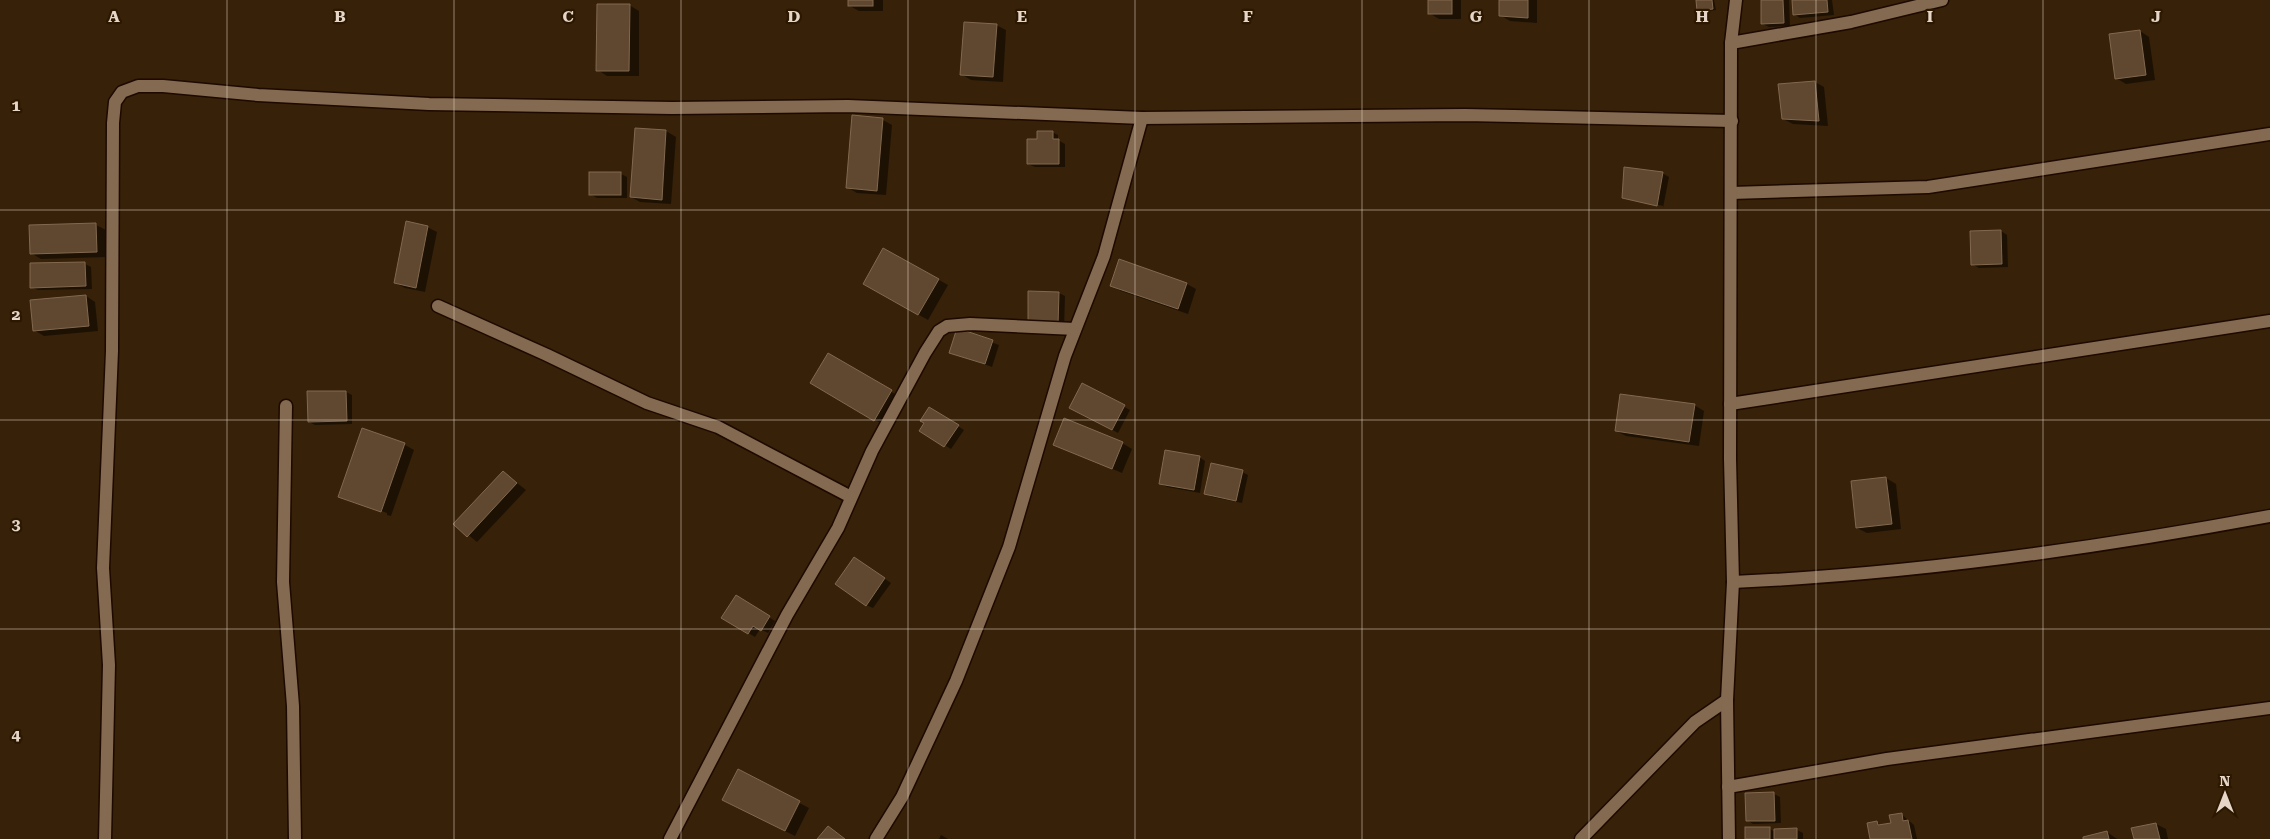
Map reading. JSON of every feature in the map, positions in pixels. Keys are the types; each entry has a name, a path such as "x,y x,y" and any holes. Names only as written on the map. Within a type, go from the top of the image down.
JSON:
{"street":[{"path":"1728,839 1726,700 1734,582 1730,404 1731,43 1736,0"},
{"path":"1731,43 1851,22 1942,0"},
{"path":"105,839 109,665 103,568 112,351 113,123 115,102 122,92 138,86 163,86 258,94 428,104 672,108 848,106 1142,118 1465,114 1732,121"},
{"path":"876,839 902,797 956,681 1006,556 1065,356 1104,256 1142,118"},
{"path":"1731,193 1928,187 2270,134"},
{"path":"438,306 647,402 718,427 852,497"},
{"path":"1730,404 2270,321"},
{"path":"670,839 787,615 838,528 872,451 939,331 947,326 970,324 1076,329"},
{"path":"286,406 283,582 293,706 295,839"},
{"path":"1734,582 1827,578 2033,556 2270,516"},
{"path":"1581,839 1695,722 1726,700"},
{"path":"1728,787 1887,759 2270,708"}],"building":[{"path":"848,0 873,0 873,6 848,6"},
{"path":"1428,0 1452,0 1452,14 1428,14"},
{"path":"1499,0 1528,0 1528,18 1499,16"},
{"path":"1696,0 1712,0 1713,9 1697,11"},
{"path":"1761,0 1783,0 1784,23 1761,24"},
{"path":"1792,0 1827,0 1828,12 1793,15"},
{"path":"597,4 630,4 629,71 596,71"},
{"path":"964,22 997,24 993,77 960,75"},
{"path":"2140,30 2146,75 2115,79 2109,34"},
{"path":"1815,81 1819,121 1782,119 1778,84"},
{"path":"852,115 883,118 877,191 846,188"},
{"path":"635,128 666,130 662,200 630,197"},
{"path":"1037,131 1053,131 1053,139 1059,139 1059,164 1027,164 1027,139 1037,139"},
{"path":"1624,167 1663,172 1657,206 1622,198"},
{"path":"589,172 621,172 621,195 589,195"},
{"path":"406,221 428,226 416,288 394,283"},
{"path":"96,223 97,252 30,254 29,225"},
{"path":"2001,230 2002,264 1971,265 1970,231"},
{"path":"883,248 939,279 918,315 863,284"},
{"path":"1119,259 1187,283 1178,309 1110,286"},
{"path":"85,262 86,286 30,288 30,263"},
{"path":"1028,291 1059,292 1058,325 1028,324"},
{"path":"86,295 89,326 33,331 30,300"},
{"path":"957,328 993,340 985,364 949,353"},
{"path":"828,353 892,390 874,421 810,383"},
{"path":"1082,383 1125,405 1112,430 1069,408"},
{"path":"307,391 346,391 347,421 308,422"},
{"path":"1620,394 1695,404 1689,442 1615,431"},
{"path":"929,407 959,425 944,447 919,431 924,423 920,421"},
{"path":"1064,418 1123,442 1112,469 1053,445"},
{"path":"362,428 405,443 381,512 338,497"},
{"path":"1165,450 1200,456 1194,490 1159,484"},
{"path":"1211,463 1243,470 1236,501 1204,494"},
{"path":"503,471 517,483 467,537 453,524"},
{"path":"1886,477 1892,524 1856,528 1851,481"},
{"path":"854,557 885,578 866,606 835,584"},
{"path":"736,595 770,616 761,631 753,626 748,634 721,618"},
{"path":"738,769 800,801 785,831 722,800"},
{"path":"1774,792 1775,821 1746,821 1745,793"},
{"path":"1902,813 1903,821 1908,820 1912,839 1870,839 1867,823 1877,821 1878,825 1891,823 1889,815"},
{"path":"2156,823 2160,839 2134,839 2131,828"},
{"path":"828,826 845,839 817,839"},
{"path":"1745,827 1770,827 1770,839 1745,839"},
{"path":"1797,828 1797,839 1774,839 1774,829"},
{"path":"2107,831 2109,839 2083,839 2083,837"}]}
